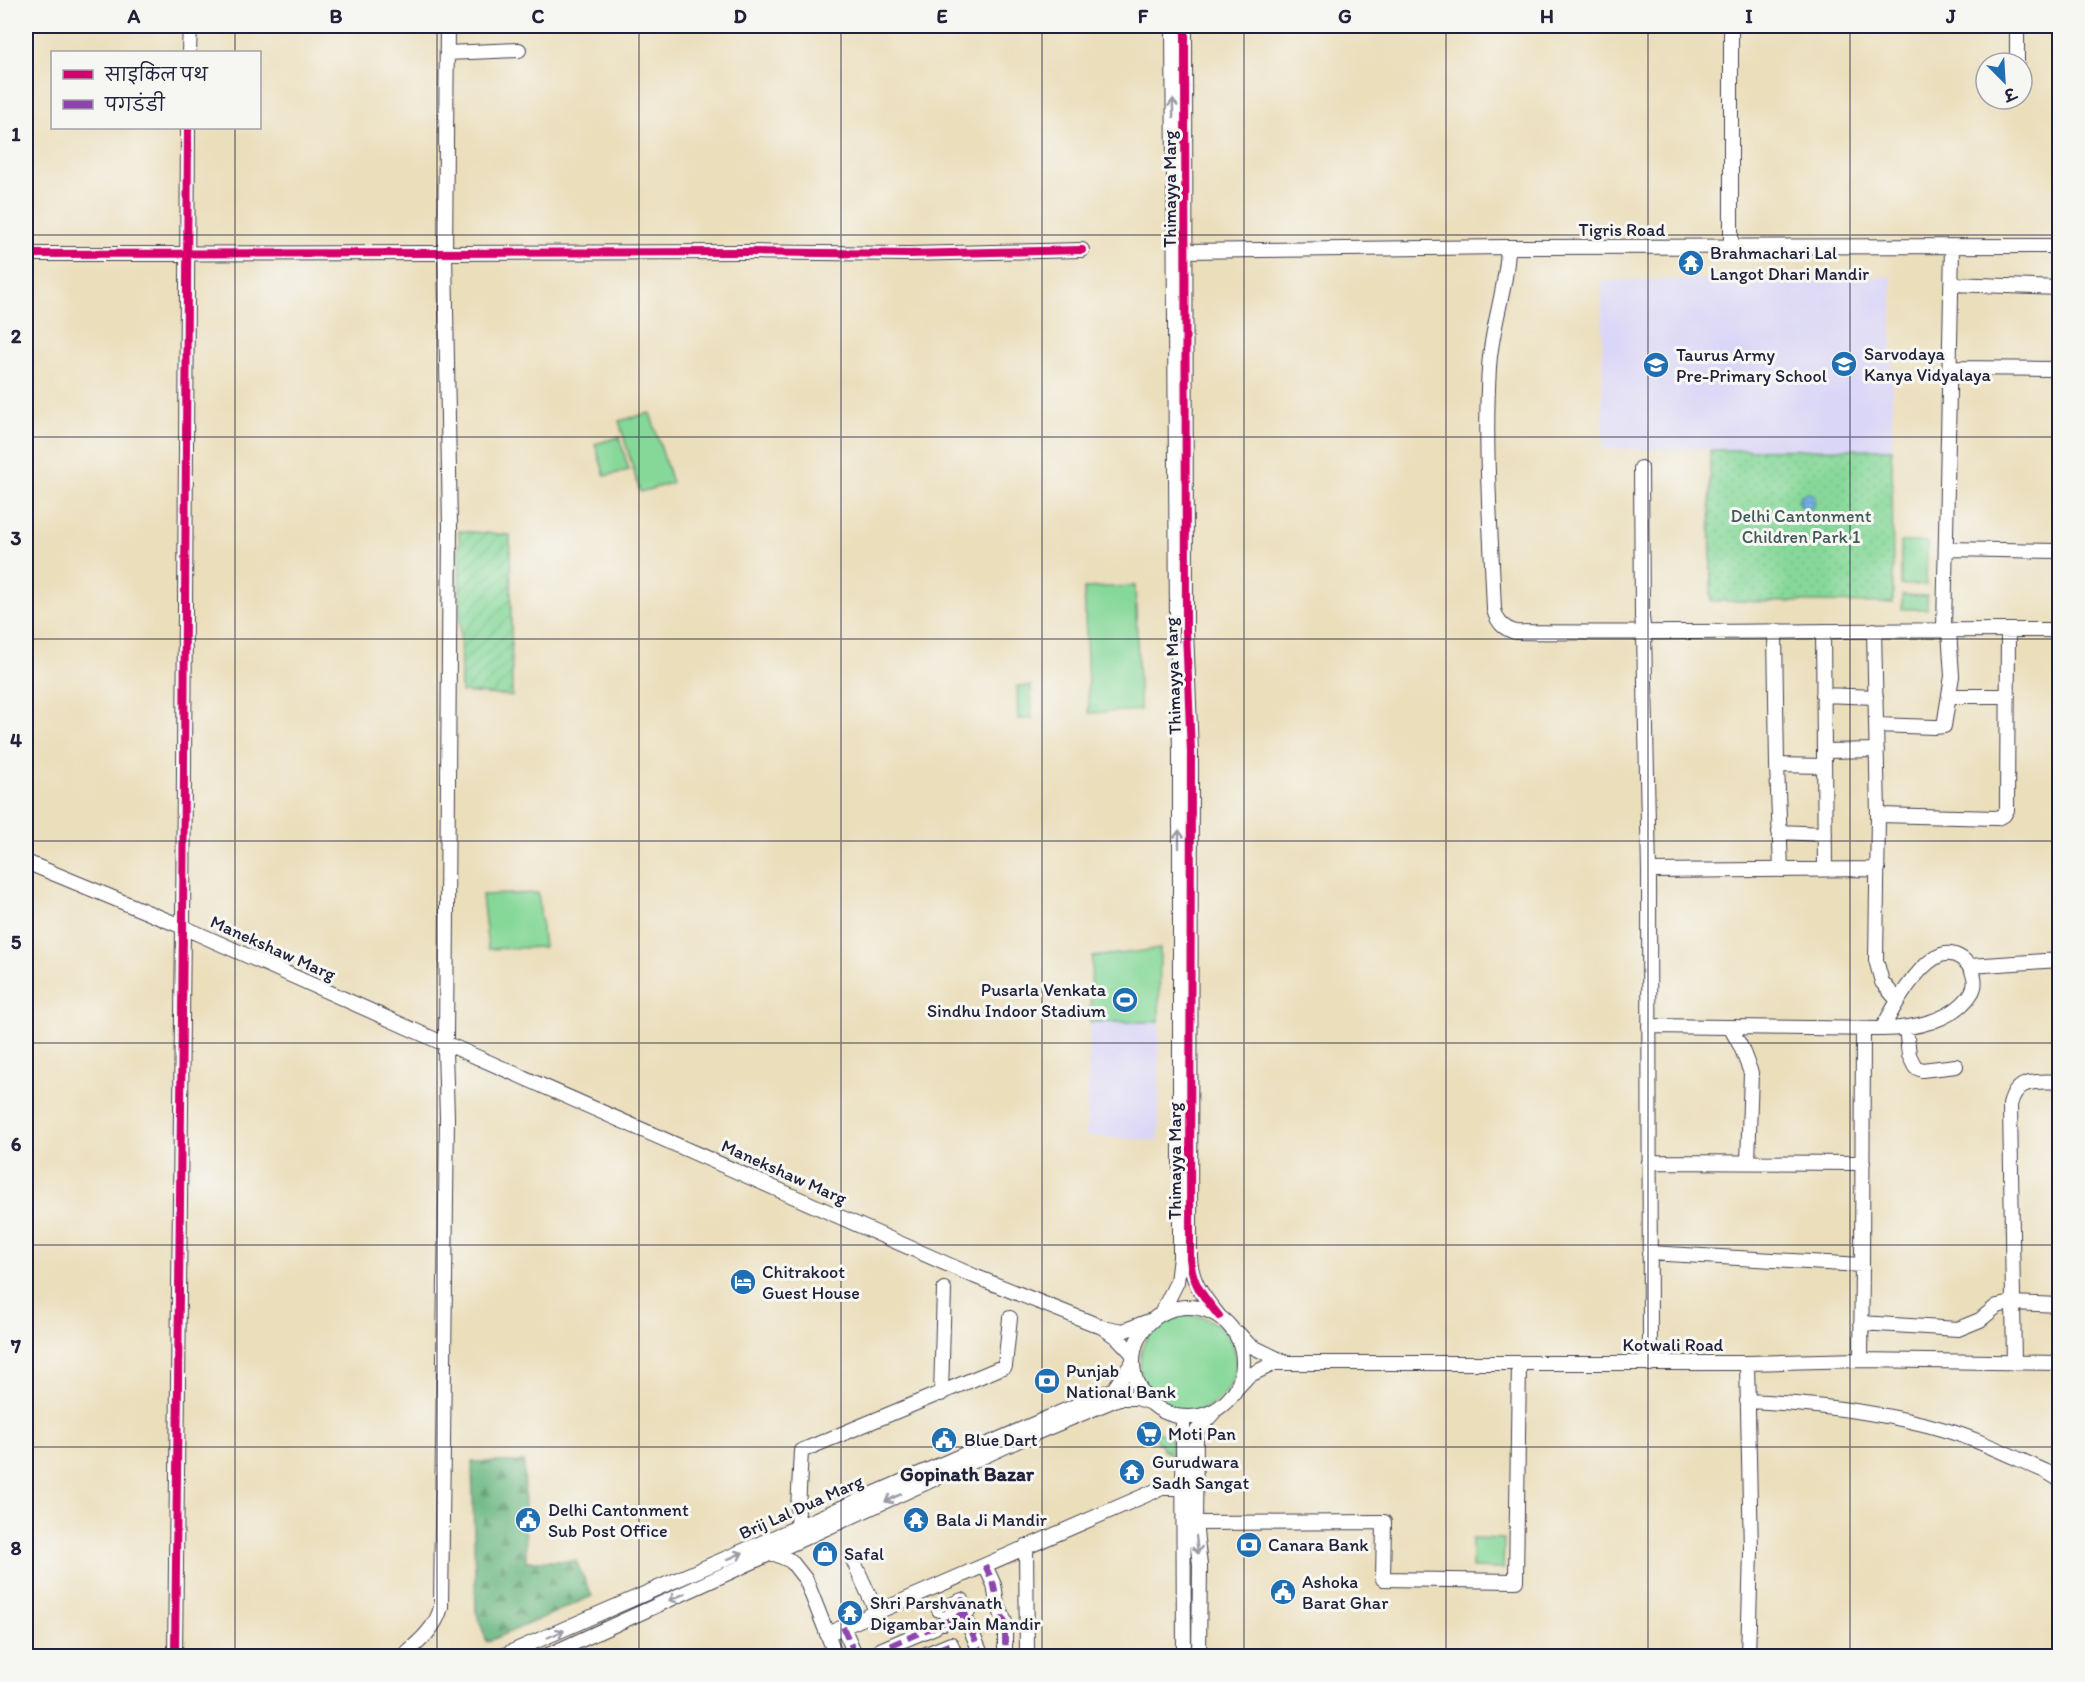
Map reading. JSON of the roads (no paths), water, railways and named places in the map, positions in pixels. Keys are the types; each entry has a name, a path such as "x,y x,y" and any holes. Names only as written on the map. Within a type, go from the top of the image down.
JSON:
{"street":[{"path":"189,51 190,26"},
{"path":"403,1656 438,1620 441,1607 447,1117 445,1044 450,526 445,254 447,26"},
{"name":"Thimayya Marg","path":"1173,26 1175,552 1185,752 1190,1258 1193,1280 1201,1294 1224,1320"},
{"name":"Thimayya Marg","path":"1156,1317 1177,1282 1180,1257 1186,631 1185,26"},
{"path":"1731,26 1731,248"},
{"path":"2017,26 2017,51"},
{"path":"447,53 519,50"},
{"path":"175,1656 183,927 185,255 188,129"},
{"name":"Tigris Road","path":"1185,251 1508,247 2060,246"},
{"path":"1508,247 1507,275 1491,349 1488,382 1494,610 1497,620 1505,629 1515,632 1644,634 1946,629 2060,630"},
{"path":"1876,725 1942,727 1946,723 1953,664 1946,629 1952,247"},
{"path":"26,254 744,252 908,254 1082,250"},
{"path":"1952,284 2060,288"},
{"path":"1950,368 2060,369"},
{"path":"1641,468 1642,617 1649,871 1650,1364"},
{"path":"1947,549 2060,551"},
{"path":"1874,630 1878,814 1876,960 1882,982 1898,1001"},
{"path":"1878,814 1996,818 2004,815 2007,810 2008,630"},
{"path":"1823,631 1825,869"},
{"path":"1775,632 1781,870"},
{"path":"1823,695 1876,697"},
{"path":"1949,696 2008,696"},
{"path":"1824,750 1877,750"},
{"path":"1777,765 1824,766"},
{"path":"1779,832 1825,834"},
{"name":"Manekshaw Marg","path":"26,862 183,927 974,1276 1102,1327 1123,1331 1156,1317"},
{"path":"1649,871 1878,869"},
{"path":"1649,1026 1863,1029 1882,1029 1906,1028 1942,1017 1960,1004 1972,992 1975,980 1970,966 1959,957 1943,954 1924,968 1898,1001 1882,1029"},
{"path":"1970,966 2060,960"},
{"path":"1730,1027 1751,1073 1748,1162"},
{"path":"1906,1028 1909,1055 1915,1067 1922,1070 1956,1066"},
{"path":"1861,1360 1863,1029"},
{"path":"2014,1363 2010,1105 2016,1088 2023,1084 2060,1081"},
{"path":"1649,1162 1863,1163"},
{"path":"1649,1252 1862,1265"},
{"path":"941,1394 944,1289"},
{"path":"1862,1323 1958,1329 1980,1320 1997,1306 2012,1303 2060,1305"},
{"path":"1215,1410 1201,1416 1183,1418 1169,1415 1149,1402 1116,1393 1132,1358 1136,1341 1156,1317 1175,1308 1190,1307 1205,1310 1224,1320 1249,1345 1286,1364"},
{"path":"796,1528 801,1451 1005,1366 1011,1318"},
{"path":"1199,1656 1200,1565 1195,1523 1196,1432 1215,1410 1227,1401 1236,1389 1242,1373 1243,1355 1238,1339 1224,1320"},
{"name":"Manekshaw Marg","path":"1102,1327 1119,1339 1132,1358"},
{"path":"1132,1358 1137,1384 1149,1402"},
{"name":"Kotwali Road","path":"1236,1389 1248,1376 1275,1363 1650,1364 1861,1360 2060,1363"},
{"path":"1195,1523 1384,1522 1383,1579 1516,1581 1519,1363"},
{"path":"1747,1363 1751,1552 1748,1656"},
{"name":"Brij Lal Dua Marg","path":"502,1656 796,1528 1116,1393"},
{"name":"Brij Lal Dua Marg","path":"546,1656 1026,1437 1116,1393"},
{"path":"1747,1401 1810,1404 1879,1413 1947,1430 2047,1472 2060,1480"},
{"path":"1183,1418 1184,1656"},
{"path":"827,1634 1162,1488 1182,1488"},
{"path":"1026,1546 1027,1656"},
{"path":"773,1553 791,1561 806,1580 836,1656"},
{"path":"853,1560 877,1613"},
{"path":"985,1565 994,1585 997,1603 1005,1622 1005,1656"},
{"path":"882,1656 880,1650 969,1606 982,1656"},
{"path":"843,1627 856,1656"},
{"path":"922,1656 951,1644 956,1656"}],"water":[{"path":"1807,493 1813,495 1815,501 1813,507 1807,509 1801,507 1799,501 1801,495"}],"place":[{"name":"Brahmachari Lal Langot Dhari Mandir","path":"1691,263"},
{"name":"Sarvodaya Kanya Vidyalaya","path":"1844,364"},
{"name":"Taurus Army Pre-Primary School","path":"1656,365"},
{"name":"Pusarla Venkata Sindhu Indoor Stadium","path":"1125,1000"},
{"name":"Chitrakoot Guest House","path":"743,1282"},
{"name":"Punjab National Bank","path":"1047,1381"},
{"name":"Moti Pan","path":"1149,1434"},
{"name":"Blue Dart","path":"944,1440"},
{"name":"Gurudwara Sadh Sangat","path":"1132,1472"},
{"name":"Delhi Cantonment Sub Post Office","path":"528,1520"},
{"name":"Bala Ji Mandir","path":"916,1520"},
{"name":"Canara Bank","path":"1249,1545"},
{"name":"Safal","path":"825,1554"},
{"name":"Ashoka Barat Ghar","path":"1283,1592"},
{"name":"Shri Parshvanath Digambar Jain Mandir","path":"850,1613"}],"district":[{"name":"Gopinath Bazar","path":"967,1474"}],"park label":[{"name":"Delhi Cantonment Children Park 1","path":"1801,526"}]}
